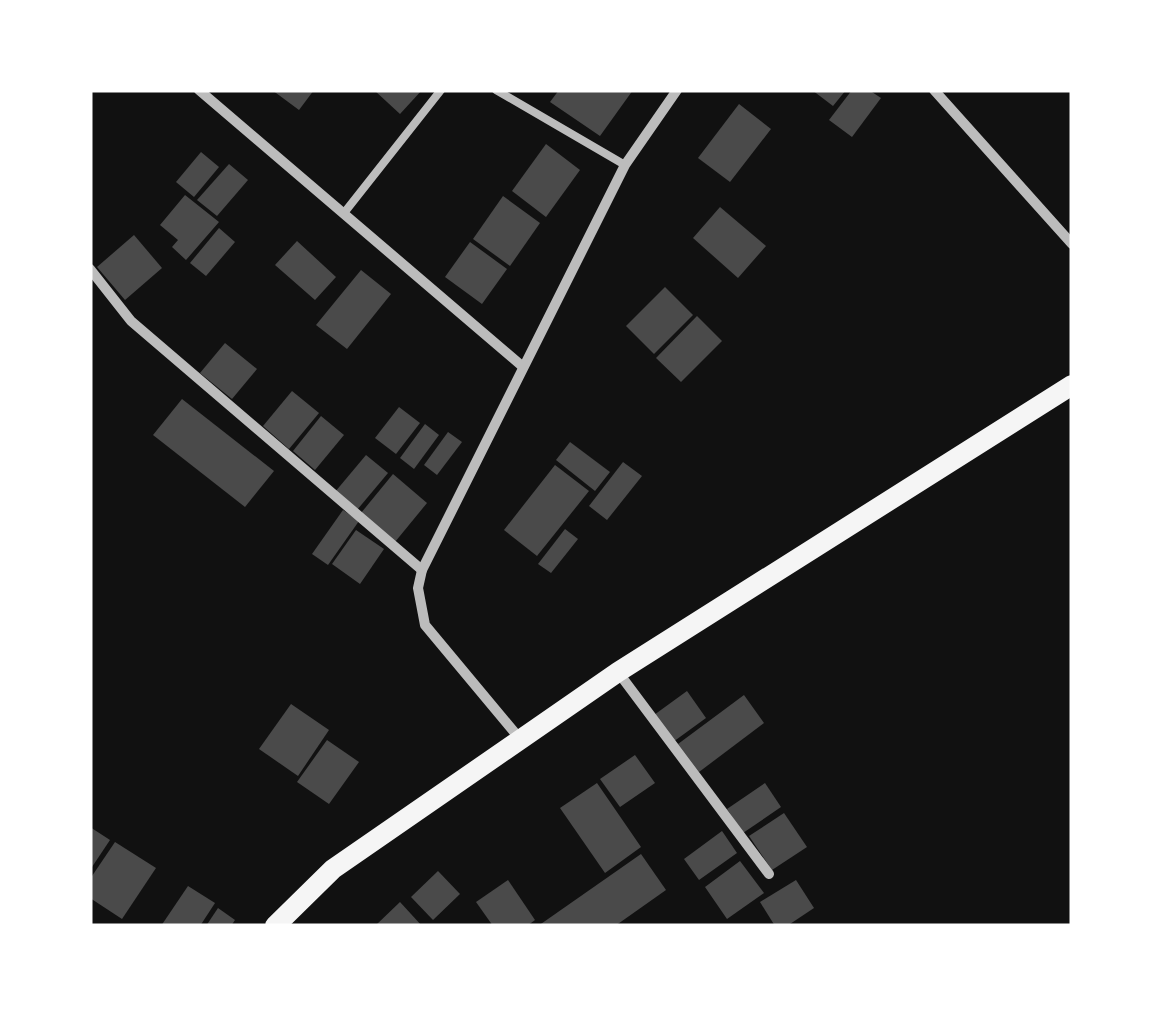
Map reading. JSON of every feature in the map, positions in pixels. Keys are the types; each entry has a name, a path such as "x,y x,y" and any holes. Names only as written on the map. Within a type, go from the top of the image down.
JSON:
{"main road":[{"path":"274,926 334,869 618,672 1072,384"}],"street":[{"path":"199,90 522,366"},
{"path":"522,741 425,625 418,588 422,570 625,165 678,90"},
{"path":"934,90 1072,244"},
{"path":"90,269 130,321 422,570"},
{"path":"618,672 769,874"}],"lane":[{"path":"344,213 442,90"},
{"path":"496,90 625,165"}],"building":[{"path":"272,90 314,90 299,110"},
{"path":"374,90 422,90 400,114"},
{"path":"559,90 633,90 600,136 550,102"},
{"path":"812,90 846,90 833,106"},
{"path":"852,90 869,90 881,98 852,137 829,120"},
{"path":"739,104 771,129 730,182 698,158"},
{"path":"546,144 580,170 546,217 512,191"},
{"path":"201,152 219,167 194,197 176,182"},
{"path":"229,164 248,180 217,216 197,200"},
{"path":"185,195 219,222 186,260 172,247 178,240 160,225"},
{"path":"503,196 540,223 510,266 473,239"},
{"path":"720,207 766,246 738,278 693,238"},
{"path":"219,228 235,242 206,276 190,263"},
{"path":"134,235 162,268 125,300 97,267"},
{"path":"297,241 336,277 315,300 275,265"},
{"path":"470,242 507,269 482,304 445,277"},
{"path":"361,270 391,294 347,349 316,325"},
{"path":"665,287 693,315 654,354 626,326"},
{"path":"697,316 722,341 681,382 656,358"},
{"path":"225,343 257,369 232,399 200,373"},
{"path":"292,391 319,413 289,449 263,426"},
{"path":"182,399 274,471 245,507 153,435"},
{"path":"399,407 420,423 396,454 375,438"},
{"path":"321,416 344,435 315,470 293,451"},
{"path":"425,424 439,435 414,469 400,458"},
{"path":"448,432 462,442 437,475 424,465"},
{"path":"570,442 610,472 595,491 556,460"},
{"path":"366,455 388,473 357,510 335,492"},
{"path":"623,462 642,476 607,520 589,506"},
{"path":"555,465 589,491 537,556 504,530"},
{"path":"393,474 427,503 395,542 361,513"},
{"path":"343,510 359,521 328,565 312,554"},
{"path":"565,529 578,539 551,573 538,564"},
{"path":"356,530 384,549 360,584 332,564"},
{"path":"687,691 706,718 673,742 654,715"},
{"path":"744,695 764,723 699,772 678,744"},
{"path":"291,704 329,730 298,776 259,749"},
{"path":"327,740 359,762 329,804 297,782"},
{"path":"635,755 655,783 620,807 600,779"},
{"path":"597,783 641,847 605,873 560,808"},
{"path":"765,783 781,807 743,833 727,809"},
{"path":"784,813 807,847 772,870 749,836"},
{"path":"90,827 110,840 90,870"},
{"path":"722,831 737,853 699,880 684,859"},
{"path":"115,842 156,868 122,919 90,898 90,879"},
{"path":"641,854 666,890 615,926 538,926"},
{"path":"740,861 764,893 727,919 705,887"},
{"path":"438,871 460,894 433,920 411,897"},
{"path":"508,880 535,920 527,926 493,926 476,902"},
{"path":"796,880 814,908 787,926 775,926 760,902"},
{"path":"188,886 215,903 200,926 161,926"},
{"path":"400,902 422,926 375,926"},
{"path":"218,908 235,920 231,926 206,926"}]}
